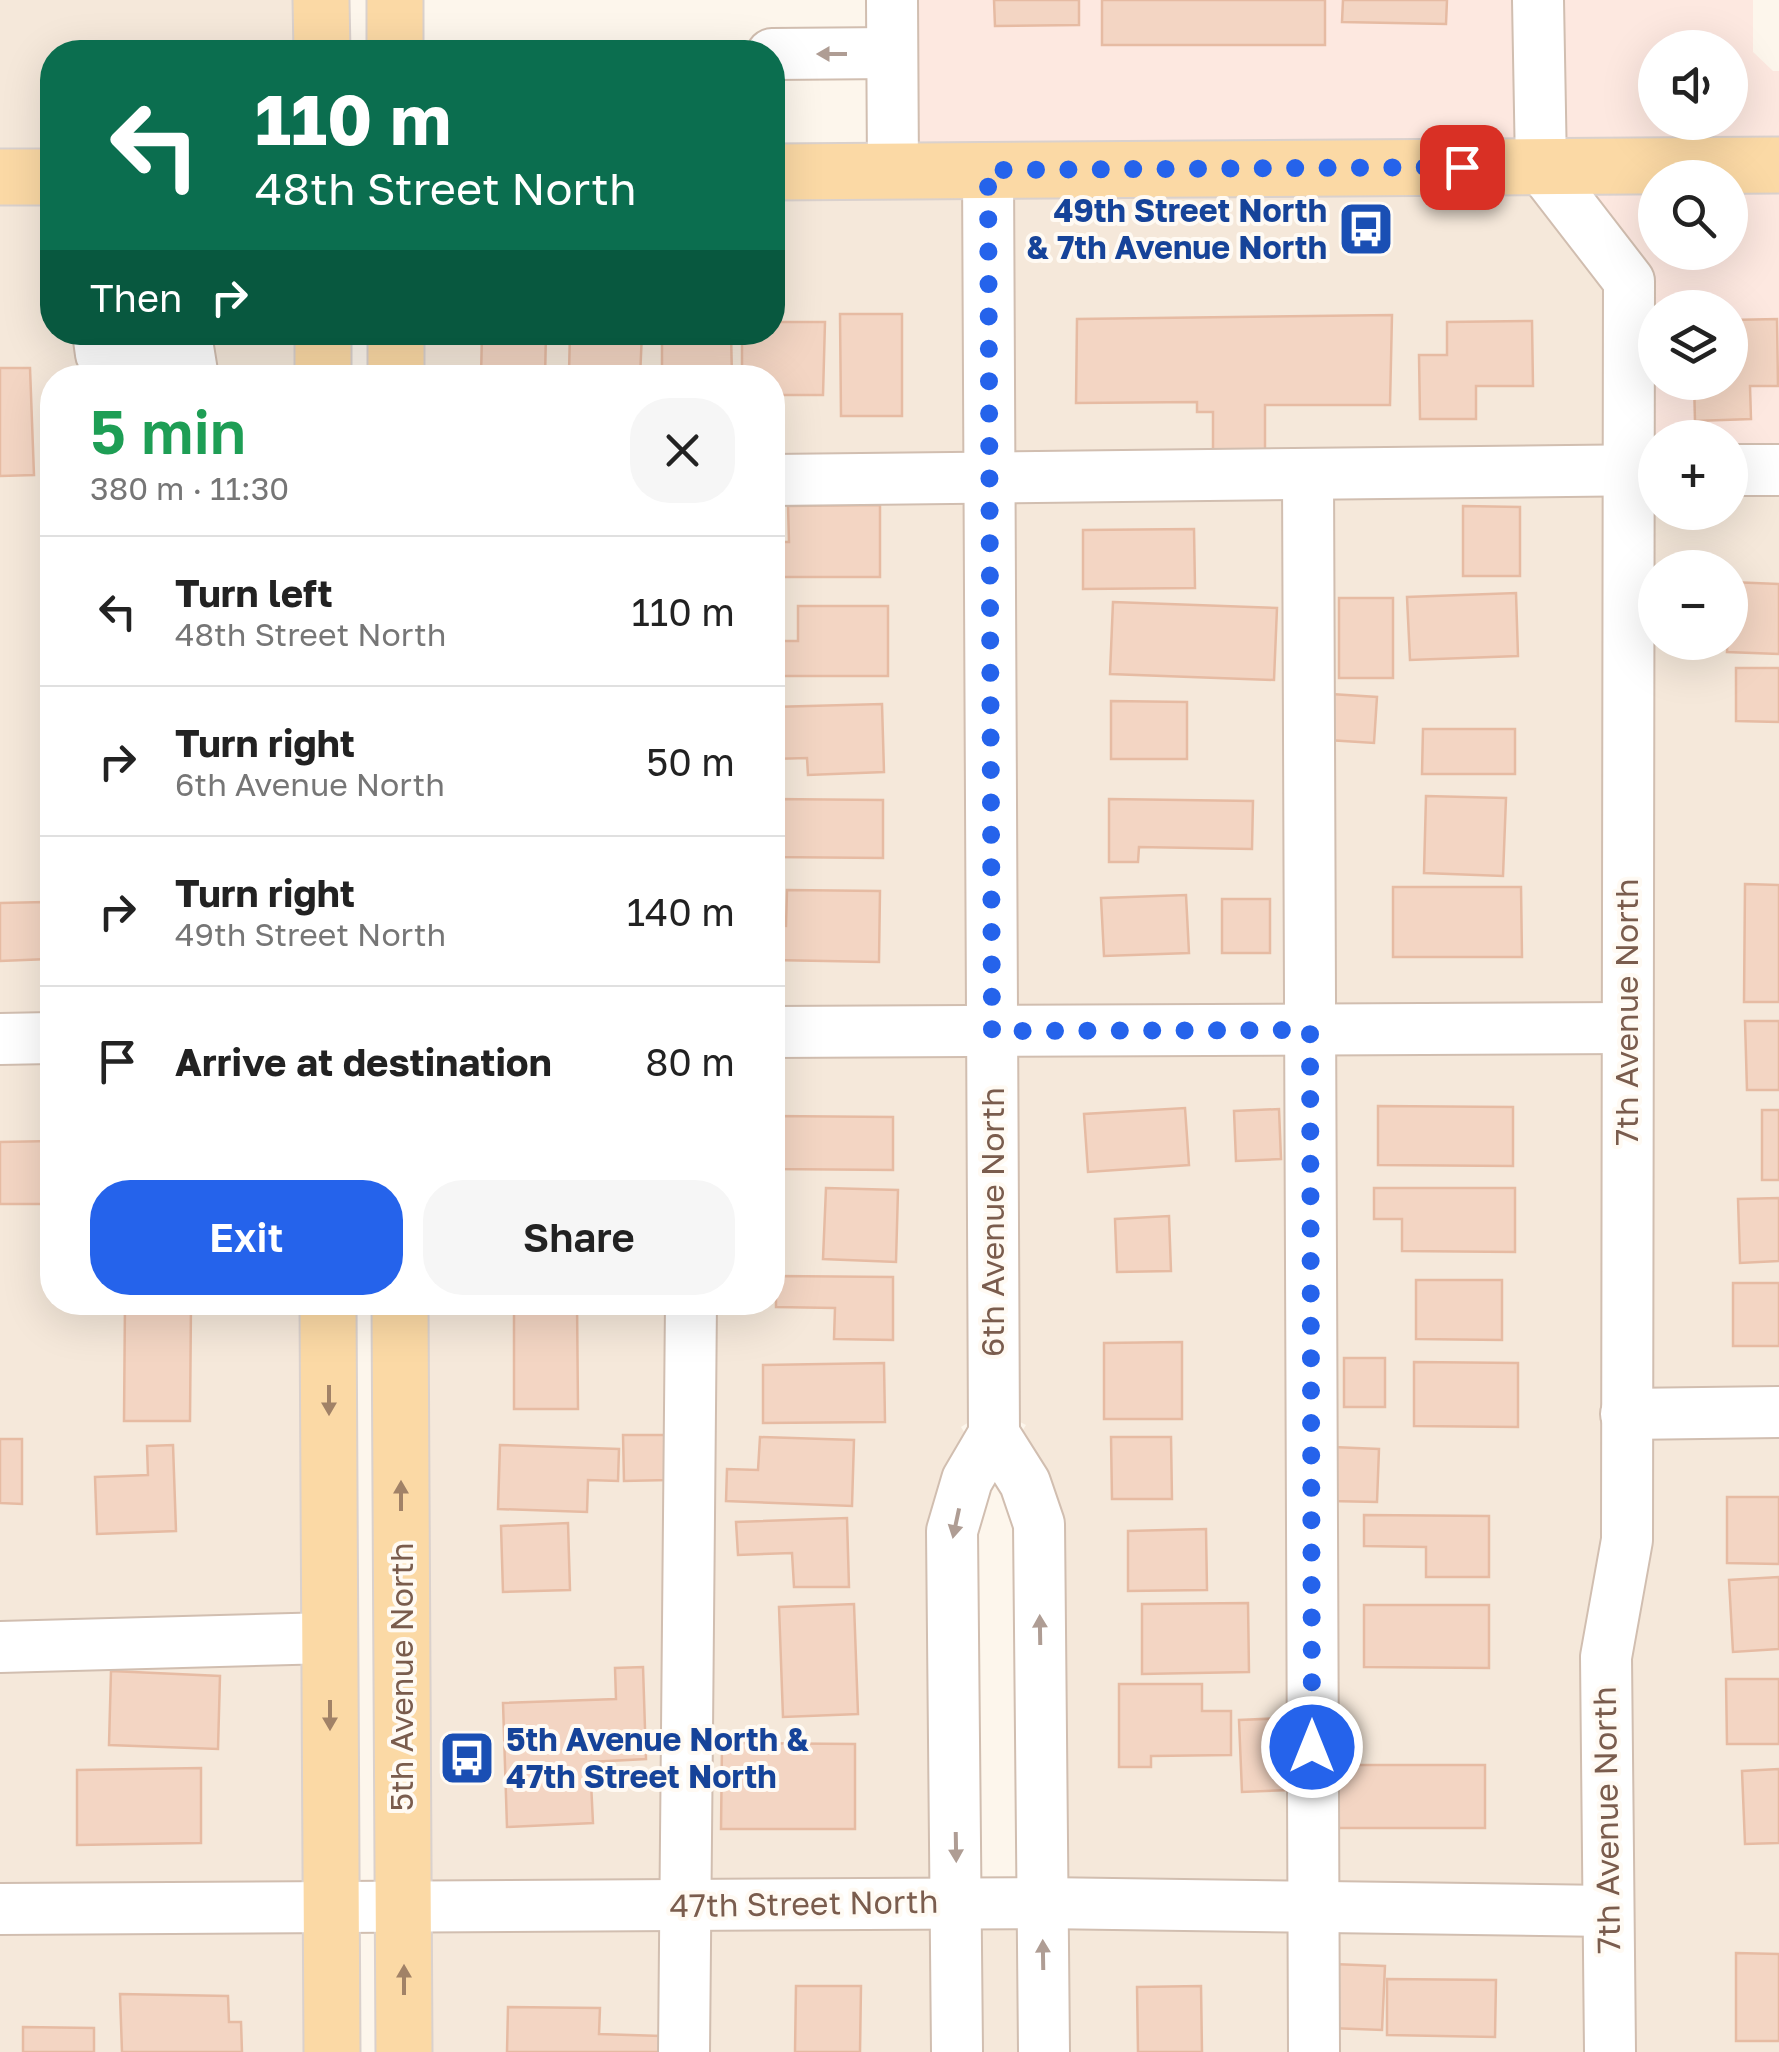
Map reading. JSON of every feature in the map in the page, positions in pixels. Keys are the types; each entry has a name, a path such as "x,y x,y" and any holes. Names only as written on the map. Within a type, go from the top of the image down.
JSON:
{"main road":[{"path":"322,0 322,40"},
{"path":"395,0 395,40"},
{"path":"785,172 1779,165"},
{"path":"0,177 40,177"},
{"path":"328,1315 332,2052"},
{"name":"5th Avenue North","path":"400,1315 404,2052"}],"street":[{"path":"892,0 893,171"},
{"path":"1538,0 1540,166"},
{"path":"785,54 892,54"},
{"name":"7th Avenue North","path":"1540,166 1629,281 1639,420"},
{"name":"6th Avenue North","path":"988,170 994,1434"},
{"path":"100,345 101,354 188,348 191,365"},
{"path":"785,480 1638,470"},
{"path":"1748,470 1779,470"},
{"path":"1308,474 1314,2052"},
{"name":"7th Avenue North","path":"1610,2052 1606,1657 1627,1540 1627,1028 1640,530"},
{"path":"785,1032 1627,1028"},
{"path":"0,1039 40,1038"},
{"path":"684,2052 690,1315"},
{"path":"1626,1414 1779,1412"},
{"path":"957,2052 952,1531 966,1480 994,1434 1026,1483 1038,1524 1044,2052"},
{"path":"0,1647 330,1638"},
{"name":"47th Street North","path":"0,1909 1043,1903 1608,1911"}],"shaded area":[{"path":"0,0 297,0 298,40 40,40 40,155 0,156"},
{"path":"916,0 1514,0 1516,145 916,149"},
{"path":"1562,0 1753,0 1753,52 1773,71 1779,71 1779,144 1564,145"},
{"path":"1748,187 1779,187 1779,477 1748,475 1748,420 1645,420 1640,400 1748,400 1748,290 1638,290 1638,389 1596,188 1638,188 1638,270 1748,270"},
{"path":"1527,188 1605,288 1603,1007 1016,1009 1012,192"},
{"path":"964,192 967,1010 785,1010 785,365 420,365 420,345 785,345 785,197"},
{"path":"40,198 40,345 299,345 299,365 40,365 40,1016 0,1017 0,199"},
{"path":"1748,475 1779,477 1779,1391 1650,1392 1652,660 1748,660 1748,550 1653,550 1653,530 1748,530"},
{"path":"1603,1050 1603,1538 1583,1889 1067,1881 1021,1433 1026,1425 1018,1421 1016,1052"},
{"path":"785,1053 968,1053 969,1422 961,1427 966,1435 931,1881 428,1887 424,1315 785,1315"},
{"path":"40,1059 40,1315 304,1315 307,1887 0,1888 0,1060"},
{"path":"1650,1435 1779,1435 1779,2052 1634,2052 1630,1658"},
{"path":"932,1924 932,2052 428,2052 428,1930"},
{"path":"980,1924 1018,1924 1020,2052 981,2052"},
{"path":"1067,1924 1584,1932 1586,2052 1068,2052"},
{"path":"308,1930 308,2052 0,2052 0,1931"}],"building":[{"path":"994,0 1079,0 1079,25 995,26"},
{"path":"1102,0 1325,0 1325,45 1102,45"},
{"path":"1343,0 1447,0 1446,24 1342,22"},
{"path":"840,314 902,314 902,416 841,416"},
{"path":"1392,315 1390,405 1265,405 1265,459 1213,459 1213,412 1197,412 1197,402 1076,403 1077,319"},
{"path":"1777,319 1778,386 1750,386 1751,419 1695,420 1694,400 1748,400 1748,320"},
{"path":"1532,321 1533,386 1476,386 1476,419 1420,419 1419,355 1447,355 1447,322"},
{"path":"785,322 825,322 823,395 785,395 785,365 742,365 742,345 785,345"},
{"path":"482,345 546,345 545,365 481,365"},
{"path":"570,345 641,345 641,365 569,365"},
{"path":"662,345 731,345 732,365 662,365"},
{"path":"0,368 30,368 34,475 0,476"},
{"path":"880,505 880,577 785,577 788,506"},
{"path":"1463,506 1520,507 1520,576 1463,576"},
{"path":"1194,529 1195,588 1083,589 1083,530"},
{"path":"1748,583 1779,584 1779,654 1748,653"},
{"path":"1516,593 1518,656 1410,660 1407,597"},
{"path":"1339,598 1393,598 1393,678 1339,678"},
{"path":"1113,602 1277,608 1274,680 1110,674"},
{"path":"798,606 888,606 888,676 785,676 785,641 798,641"},
{"path":"1736,668 1779,668 1779,722 1736,721"},
{"path":"1331,694 1377,697 1374,743 1328,740"},
{"path":"1111,701 1187,702 1187,759 1111,759"},
{"path":"882,704 884,772 808,775 807,758 785,759 785,707"},
{"path":"1423,729 1515,729 1515,774 1422,774"},
{"path":"1426,796 1506,798 1503,876 1424,873"},
{"path":"785,799 883,800 883,858 785,857"},
{"path":"1109,799 1253,801 1252,849 1139,847 1138,862 1109,862"},
{"path":"1745,884 1779,885 1779,1002 1744,1002"},
{"path":"1393,887 1521,887 1522,957 1393,957"},
{"path":"787,890 880,891 879,962 785,960"},
{"path":"1186,895 1189,953 1104,956 1101,898"},
{"path":"1222,899 1270,899 1270,953 1222,953"},
{"path":"40,902 40,959 0,961 0,903"},
{"path":"1745,1021 1779,1021 1779,1090 1747,1090"},
{"path":"1378,1106 1513,1107 1513,1166 1378,1165"},
{"path":"1185,1108 1189,1165 1088,1172 1084,1114"},
{"path":"1279,1109 1281,1159 1236,1161 1234,1111"},
{"path":"1762,1110 1779,1110 1779,1180 1762,1180"},
{"path":"785,1116 893,1117 893,1170 785,1169"},
{"path":"40,1141 40,1204 0,1204 0,1142"},
{"path":"826,1188 898,1190 896,1262 823,1259"},
{"path":"1374,1188 1515,1188 1515,1252 1402,1251 1402,1219 1374,1219"},
{"path":"1779,1198 1779,1261 1740,1263 1738,1199"},
{"path":"1169,1216 1171,1271 1117,1272 1115,1219"},
{"path":"785,1276 893,1277 893,1340 834,1339 835,1308 785,1307"},
{"path":"1416,1280 1502,1280 1502,1340 1416,1339"},
{"path":"1733,1283 1779,1283 1779,1346 1733,1346"},
{"path":"125,1315 191,1315 190,1421 124,1421"},
{"path":"514,1315 577,1315 578,1409 514,1409"},
{"path":"1182,1342 1182,1419 1104,1419 1104,1343"},
{"path":"1344,1358 1385,1358 1385,1407 1344,1407"},
{"path":"1414,1362 1518,1363 1518,1427 1414,1426"},
{"path":"884,1363 885,1422 763,1423 763,1365"},
{"path":"623,1435 668,1435 669,1480 624,1481"},
{"path":"760,1437 854,1440 852,1506 726,1501 727,1469 758,1470"},
{"path":"1111,1437 1171,1437 1172,1499 1112,1499"},
{"path":"0,1439 22,1439 22,1504 0,1503"},
{"path":"173,1445 176,1531 97,1534 95,1477 148,1475 147,1446"},
{"path":"500,1445 619,1449 618,1481 588,1480 587,1512 498,1509"},
{"path":"1333,1447 1379,1449 1377,1502 1331,1501"},
{"path":"1727,1497 1779,1497 1779,1564 1727,1563"},
{"path":"1364,1515 1489,1516 1489,1577 1426,1577 1426,1547 1364,1546"},
{"path":"847,1518 849,1587 794,1587 792,1553 738,1555 736,1522"},
{"path":"568,1523 570,1590 503,1592 501,1526"},
{"path":"1206,1529 1207,1590 1128,1591 1128,1531"},
{"path":"1779,1577 1779,1649 1733,1652 1729,1580"},
{"path":"1248,1603 1249,1672 1142,1674 1142,1604"},
{"path":"854,1604 858,1714 783,1717 779,1607"},
{"path":"1364,1605 1489,1605 1489,1668 1364,1667"},
{"path":"643,1667 646,1759 590,1762 593,1823 507,1827 503,1703 616,1699 615,1668"},
{"path":"111,1671 220,1676 218,1749 109,1745"},
{"path":"1726,1679 1779,1679 1779,1744 1727,1744"},
{"path":"1119,1684 1202,1684 1202,1711 1231,1711 1231,1755 1151,1756 1151,1767 1119,1767"},
{"path":"1287,1718 1290,1790 1242,1792 1239,1720"},
{"path":"722,1743 855,1744 855,1829 721,1829"},
{"path":"1336,1765 1485,1765 1485,1828 1336,1828"},
{"path":"201,1768 201,1843 77,1845 77,1770"},
{"path":"1779,1769 1779,1843 1745,1844 1742,1771"},
{"path":"1736,1953 1779,1954 1779,2041 1736,2041"},
{"path":"1332,1964 1385,1966 1382,2030 1330,2028"},
{"path":"1387,1979 1496,1980 1495,2037 1387,2035"},
{"path":"796,1986 861,1986 860,2052 795,2052"},
{"path":"1201,1986 1202,2052 1138,2052 1137,1987"},
{"path":"120,1994 228,1996 229,2022 241,2022 242,2052 122,2052"},
{"path":"508,2007 600,2008 599,2034 661,2036 660,2052 507,2052"},
{"path":"23,2027 94,2028 94,2052 23,2052"}],"place":[{"name":"49th Street North & 7th Avenue North","path":"1366,229"},
{"name":"5th Avenue North & 47th Street North","path":"467,1758"}],"route":[{"path":"1312,1747 1310,1030 992,1031 988,170 1462,167"}]}
